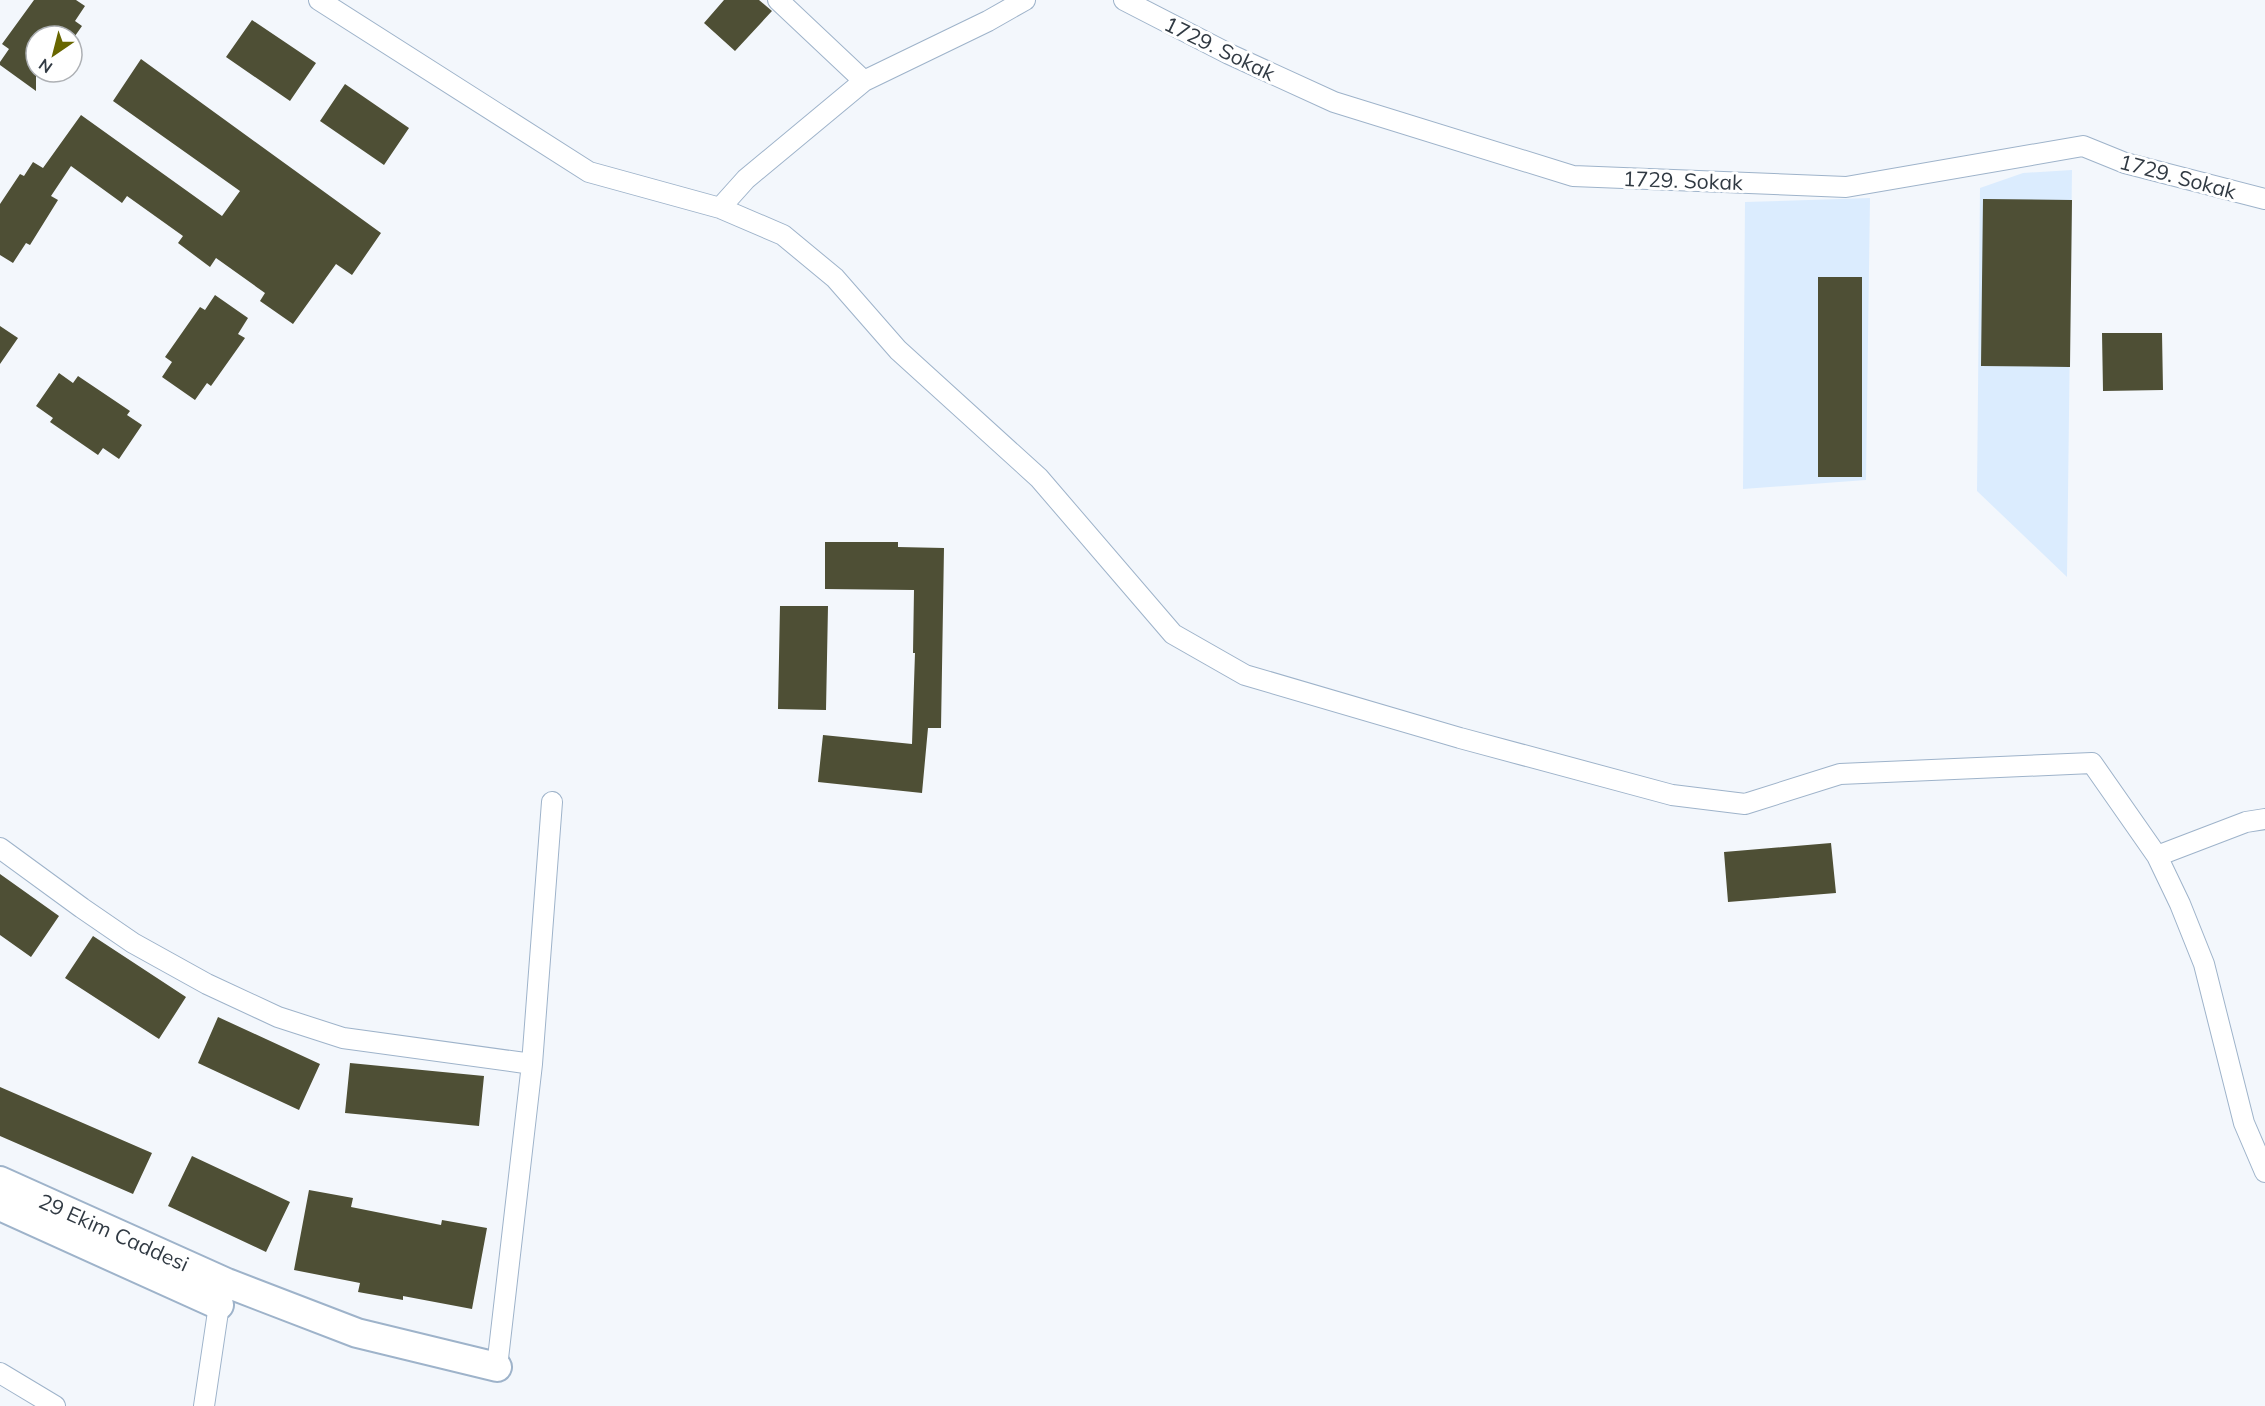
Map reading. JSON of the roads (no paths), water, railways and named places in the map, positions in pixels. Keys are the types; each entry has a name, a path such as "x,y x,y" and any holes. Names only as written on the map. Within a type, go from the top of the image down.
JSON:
{"street":[{"path":"319,0 590,172 720,208 783,235 835,278 898,350 1039,478 1173,634 1245,675 1460,738 1672,795 1744,804 1840,774 2092,763 2157,856 2204,964 2244,1123 2265,1172"},
{"path":"778,0 864,81"},
{"path":"720,208 746,179 864,81 988,21 1025,0"},
{"name":"1729. Sokak","path":"1124,0 1229,54 1334,102 1573,176 1846,187 2083,146 2125,163 2265,200"},
{"path":"497,1367 532,1064 552,801"},
{"path":"2157,856 2246,822 2265,819"},
{"path":"0,848 134,943 207,984 278,1017 343,1038 532,1064"},
{"name":"29 Ekim Caddesi","path":"1,1190 223,1294 357,1333 497,1367"},
{"path":"204,1406 223,1294"},
{"path":"0,1373 55,1406"}]}
